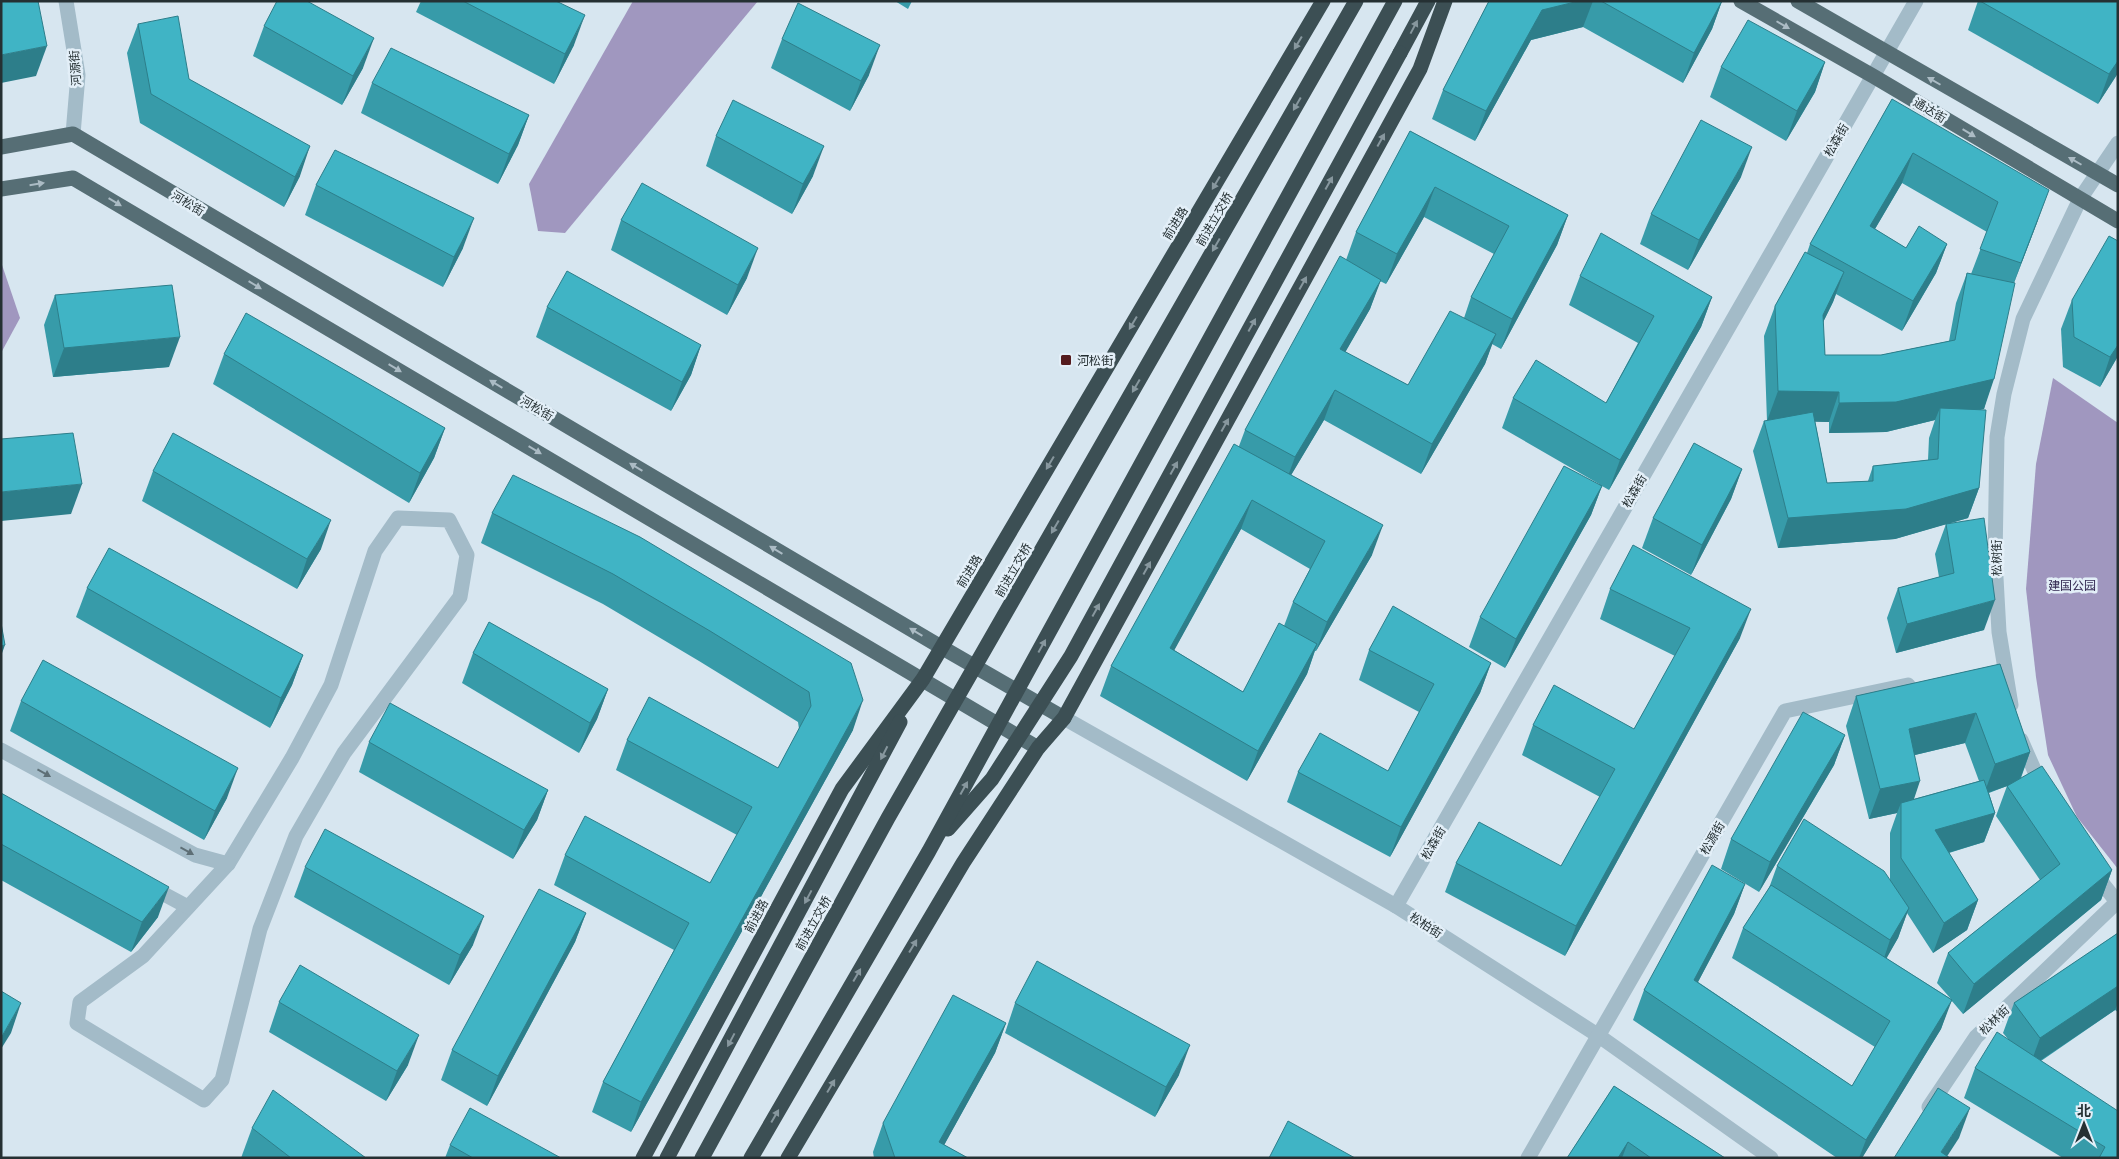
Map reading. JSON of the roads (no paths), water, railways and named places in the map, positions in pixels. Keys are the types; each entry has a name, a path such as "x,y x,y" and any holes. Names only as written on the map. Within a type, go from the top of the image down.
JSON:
{"highway":[{"name":"前进路","path":"643,1158 842,789 923,679 1323,1"},
{"name":"前进立交桥","path":"702,1158 888,818 1356,1"},
{"path":"751,1158 929,851 1396,1"},
{"path":"929,851 992,779 1071,656 1428,1"},
{"path":"788,1158 962,863 1038,748 1064,718 1420,69 1445,1"},
{"path":"667,1158 923,679"}],"main road":[{"name":"通达街","path":"1741,1 2118,221"},
{"path":"1798,1 2118,185"},
{"path":"1,147 73,134"},
{"name":"河松街","path":"73,134 1064,718"},
{"path":"1,189 73,178 1038,748"}],"street":[{"name":"河源街","path":"66,1 78,75 73,134"},
{"name":"松森街","path":"1396,906 1916,1"},
{"name":"松树街","path":"2051,807 2018,731 1999,666 1995,560 1997,437 2004,394 2023,319 2080,199 2118,143"},
{"path":"398,518 448,520 467,555 460,597 344,753 296,836 260,929 222,1080 204,1100 77,1023 80,1002 143,956 188,907 228,864 292,758 331,685 375,551 398,518"},
{"name":"松源街","path":"1528,1158 1785,711 1918,683"},
{"name":"松柏街","path":"1064,718 1396,906 1599,1036 1771,1158"},
{"path":"1,750 195,856 228,864"},
{"path":"2083,858 2118,902"},
{"path":"137,879 188,907"},
{"name":"松林街","path":"1922,1118 1976,1037 2118,902"}],"place":[{"name":"河松街","path":"1066,360"}],"park label":[{"name":"建国公园","path":"2072,585"}]}
